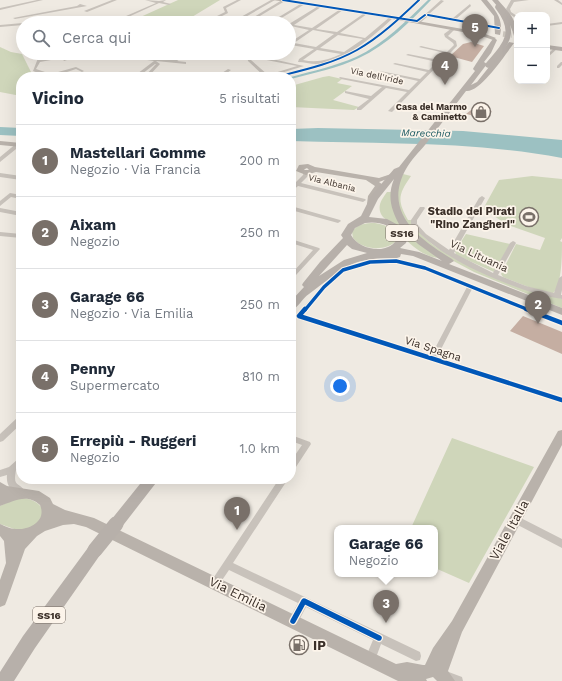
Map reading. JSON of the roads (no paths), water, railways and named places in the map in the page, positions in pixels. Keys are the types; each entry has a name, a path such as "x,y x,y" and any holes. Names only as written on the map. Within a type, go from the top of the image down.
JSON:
{"main road":[{"path":"274,0 399,18 497,36"},
{"path":"484,0 499,20 497,36 488,54 464,83 466,89 479,83 499,58 513,44"},
{"name":"SS16","path":"488,0 497,7"},
{"name":"SS16","path":"296,302 307,292 328,265 337,257 348,253 389,250 398,246 403,239 402,232 388,223 376,209 374,198 399,172 452,106 453,102 466,89 509,37 509,23 507,17 491,0"},
{"path":"495,0 508,15 514,29"},
{"path":"0,143 16,145"},
{"path":"303,171 382,180 399,172"},
{"path":"399,172 394,197 401,219 416,237 429,249 468,273"},
{"path":"365,178 376,182 378,185 370,200 376,209"},
{"name":"SS16","path":"360,222 364,217 376,209"},
{"name":"SS16","path":"296,299 323,264 347,239 346,235 348,228 360,222 376,220 388,223"},
{"name":"SS16","path":"347,239 356,247 369,251"},
{"path":"403,239 417,251 468,273"},
{"path":"389,250 405,251 416,254 468,273"},
{"path":"307,292 328,273 341,264 365,256 396,255 421,260 491,279 562,312"},
{"name":"Viale Italia","path":"435,677 457,626 562,434"},
{"name":"SS16","path":"4,681 29,642 95,550 148,484"},
{"path":"0,487 4,490 23,493"},
{"path":"0,501 12,494 23,493"},
{"name":"Via Emilia","path":"23,493 42,499 48,508 62,515 89,522 396,671 435,677"},
{"path":"0,600 19,546 46,521 49,514 48,508"},
{"name":"Via Emilia","path":"2,531 18,536 63,520 79,519"},
{"path":"2,531 10,539 12,563"}],"street":[{"path":"0,9 41,0"},
{"path":"83,6 98,7 115,0"},
{"path":"147,0 169,4"},
{"path":"128,16 164,0"},
{"path":"219,16 227,12 224,8 239,0"},
{"path":"245,16 274,0"},
{"path":"514,16 509,12 508,9 512,1 527,0"},
{"path":"556,0 562,4"},
{"path":"258,16 283,1"},
{"path":"417,22 428,15 442,1"},
{"path":"26,16 92,4 98,7"},
{"path":"283,16 303,4"},
{"path":"453,20 470,5"},
{"path":"83,6 92,16"},
{"path":"296,21 320,6"},
{"path":"296,41 342,9"},
{"path":"300,63 317,48 366,13"},
{"path":"428,15 453,20 497,36"},
{"path":"274,60 295,64 319,63 345,53 367,39 392,17"},
{"path":"550,25 562,24"},
{"path":"0,26 16,25"},
{"path":"296,26 367,39"},
{"path":"390,111 457,44 446,36 453,29"},
{"path":"296,46 345,53"},
{"path":"421,47 449,53"},
{"path":"408,55 439,61"},
{"path":"40,72 34,70 38,61 44,60"},
{"path":"147,60 158,64 151,72"},
{"path":"141,72 156,60"},
{"path":"172,62 176,60"},
{"path":"249,60 261,72"},
{"path":"152,62 162,61 185,63"},
{"path":"562,62 558,67 562,67"},
{"path":"284,72 302,67 300,63"},
{"path":"395,64 430,71"},
{"path":"64,72 76,68 82,71"},
{"path":"380,72 421,80"},
{"name":"Via dell'Iride","path":"341,78 410,91"},
{"path":"359,109 386,86"},
{"path":"347,92 372,98"},
{"path":"0,160 16,148"},
{"path":"297,184 303,171"},
{"path":"0,175 16,177"},
{"name":"Via Albania","path":"297,184 363,200"},
{"path":"0,204 10,195 16,196"},
{"path":"450,254 482,198"},
{"name":"Via Lituania","path":"422,208 414,220 414,224 424,235 450,254 491,279 560,297"},
{"path":"296,209 338,221"},
{"path":"0,210 16,213"},
{"path":"0,234 16,236"},
{"path":"296,242 317,248 296,271"},
{"path":"491,279 513,243"},
{"name":"Via Spagna","path":"471,286 411,264 396,261 370,262 344,270 324,287 299,316 562,400"},
{"path":"560,297 562,278"},
{"path":"433,358 471,286 562,323"},
{"path":"0,439 16,424"},
{"path":"296,440 307,444 296,460"},
{"path":"0,474 12,469 16,465"},
{"path":"12,469 9,482 12,486 23,493"},
{"path":"215,583 281,484"},
{"path":"515,519 562,544"},
{"path":"227,565 416,656"},
{"path":"293,621 304,601"},
{"path":"370,659 379,638"},
{"path":"435,677 458,681"}],"water":[{"path":"0,127 16,128 16,136 0,135"},
{"name":"Marecchia","path":"296,129 463,131 562,140 562,158 461,146 296,141"}],"waterway":[{"path":"296,77 339,65 357,58 375,48 392,35 430,0"}],"tunnel":[{"path":"503,34 512,35"}],"place":[{"name":"Errepiù - Ruggeri","path":"475,47"},
{"name":"Penny","path":"445,85"},
{"name":"Casa del Marmo & Caminetto","path":"481,112"},
{"name":"Stadio dei Pirati \"Rino Zangheri\"","path":"529,217"},
{"name":"Aixam","path":"538,324"},
{"name":"Mastellari Gomme","path":"237,530"},
{"name":"Garage 66","path":"386,623"},
{"name":"IP","path":"299,645"}]}
